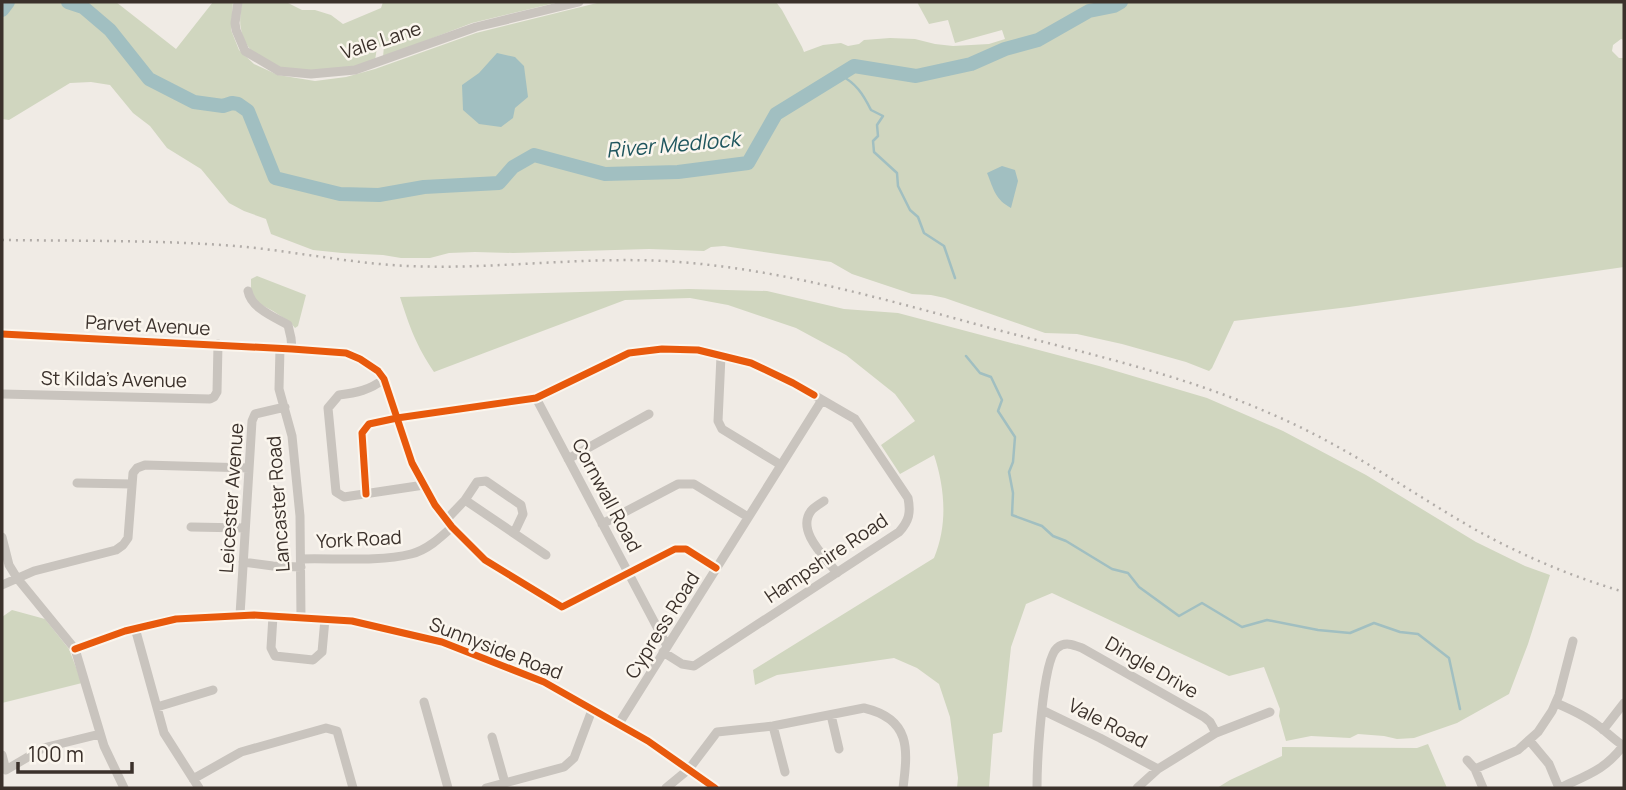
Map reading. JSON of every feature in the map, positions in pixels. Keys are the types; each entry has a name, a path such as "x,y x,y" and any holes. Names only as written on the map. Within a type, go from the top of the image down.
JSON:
{"street":[{"name":"Vale Lane","path":"238,2 235,23 245,51 279,71 311,74 355,70 476,27 579,2"},
{"path":"247,291 254,303 288,326 292,349"},
{"name":"Parvet Avenue","path":"2,334 346,353 371,365 384,379"},
{"name":"St Kilda's Avenue","path":"2,394 209,399 217,392 218,344"},
{"name":"Lancaster Road","path":"280,348 279,389 292,436 300,516 301,618"},
{"path":"366,494 362,433 369,425 397,418 536,398 629,354 662,349 698,350 751,363 822,400"},
{"path":"721,356 718,421 722,429 781,465"},
{"path":"424,485 344,497 336,492 328,408 339,396 372,388 384,379 412,463 435,505 449,523 485,560 562,607 675,549 686,549 716,568"},
{"name":"Cornwall Road","path":"536,398 628,572 665,649"},
{"name":"Cypress Road","path":"618,725 822,400"},
{"name":"Hampshire Road","path":"665,649 682,664 694,666 900,532 908,522 908,498 855,419 822,400"},
{"name":"Leicester Avenue","path":"240,615 252,421 256,414 285,407"},
{"path":"568,459 649,414"},
{"path":"2,586 34,571 116,550 123,545 129,534 132,473 145,464 248,468"},
{"name":"York Road","path":"243,562 273,566 413,554 435,543 477,482 485,481 521,505 523,514 514,533"},
{"path":"77,483 132,484"},
{"path":"602,524 678,484 694,484 748,517"},
{"path":"465,500 546,555"},
{"path":"824,501 811,510 806,522 807,534 836,573"},
{"path":"191,527 245,528"},
{"path":"2,537 9,565 17,579 75,649 104,746 124,788"},
{"name":"Sunnyside Road","path":"75,649 135,628 176,619 240,615 352,621 442,642 544,682 648,741 715,788"},
{"path":"273,616 271,648 275,656 313,660 322,652 325,619"},
{"path":"135,628 164,733 199,788"},
{"path":"1475,769 1518,750 1538,732 1556,703 1573,641"},
{"name":"Dingle Drive","path":"1042,710 1051,659 1056,649 1064,644 1073,644 1204,717 1216,733"},
{"path":"157,707 213,690"},
{"path":"424,702 448,788"},
{"path":"1529,740 1549,764 1560,788 1601,769 1624,746 1580,714 1556,703"},
{"path":"1603,730 1624,703"},
{"path":"666,788 689,769 717,732 773,726 864,708 893,721 904,738 907,755 903,788"},
{"path":"486,788 564,766 575,758 592,710"},
{"path":"1037,788 1042,710"},
{"name":"Vale Road","path":"1042,710 1158,769"},
{"path":"1137,788 1158,769 1216,733 1270,712"},
{"path":"831,715 839,749"},
{"path":"773,726 785,772"},
{"path":"193,779 241,752 326,728 337,731 353,788"},
{"path":"2,755 5,770 43,748 100,734"},
{"path":"492,737 505,783"},
{"path":"1467,760 1475,769 1483,788"}],"green space":[{"path":"2,2 116,2 176,49 213,2 233,2 231,30 239,50 254,64 278,75 315,81 346,77 375,69 476,33 601,2 776,2 804,52 823,45 841,43 848,46 864,40 890,38 915,39 953,46 989,44 1005,39 1002,30 955,43 948,20 929,24 917,2 1624,2 1624,40 1621,39 1613,45 1612,51 1619,58 1624,58 1624,267 1234,321 1209,371 1122,344 1077,334 1045,333 945,298 912,294 852,274 831,262 724,246 711,247 704,251 649,249 449,253 430,258 313,250 271,234 266,219 229,203 201,169 167,148 150,126 133,113 110,85 70,83 9,120 2,119"},
{"path":"242,2 286,2 302,10 315,10 331,15 343,24 381,8 383,2 559,2 472,23 383,57 384,46 377,47 375,61 348,69 318,72 284,68 256,55 246,44 241,29"},
{"path":"257,276 306,295 298,326 295,328 290,322 256,302 251,289 251,279"},
{"path":"689,289 767,291 844,309 898,313 1099,366 1207,398 1283,431 1366,475 1476,542 1550,575 1509,694 1457,723 1414,738 1397,739 1358,734 1350,738 1311,736 1286,741 1279,716 1280,709 1264,667 1229,676 1052,593 1026,604 1011,647 1002,732 993,734 989,788 957,788 950,717 939,684 917,668 894,658 777,675 755,685 753,670 934,558 943,520 943,493 934,455 900,474 881,445 915,421 895,394 846,355 796,328 728,305 690,298 625,300 434,372 414,336 400,297"},
{"path":"12,610 45,619 69,649 82,683 2,703 2,617"},
{"path":"1428,744 1447,788 1217,788 1282,756 1282,747 1417,748"}],"water":[{"path":"497,53 515,57 524,66 528,97 515,108 513,118 501,127 479,124 463,110 462,85 479,73"},
{"path":"1002,166 1015,170 1018,181 1011,208 998,197 987,173"}],"waterway":[{"name":"River Medlock","path":"2,10 8,2"},
{"name":"River Medlock","path":"68,2 83,7 110,30 149,79 194,102 223,106 232,103 248,111 275,178 340,194 379,195 424,187 499,183 513,167 534,155 605,174 678,172 748,163 776,114 854,66 916,76 971,64 1005,49 1038,40 1089,11 1121,2"},
{"path":"840,75 859,90 871,110 883,116 877,125 878,136 873,141 874,152 897,173 898,186 910,210 918,217 924,233 944,246 955,278"},
{"path":"966,356 980,373 991,377 1002,400 998,411 1015,437 1013,462 1009,472 1013,493 1012,515 1042,526 1053,536 1112,569 1128,573 1139,587 1179,616 1202,603 1242,627 1267,620 1350,633 1374,623 1400,632 1418,634 1449,658 1460,709"}],"railway":[{"path":"2,240 140,241 222,245 408,266 645,260 719,266 798,279 1109,359 1222,394 1324,439 1512,549 1567,573 1624,592"}],"cycle path":[{"path":"2,334 346,353 378,371 384,379 412,463 435,505 452,527 485,560 562,607 675,549 686,549 716,568"},
{"path":"366,494 362,433 369,424 536,398 629,353 662,349 698,350 751,363 814,395"},
{"path":"75,649 125,631 176,619 254,615 352,621 442,642 544,682 648,741 715,788"}]}
